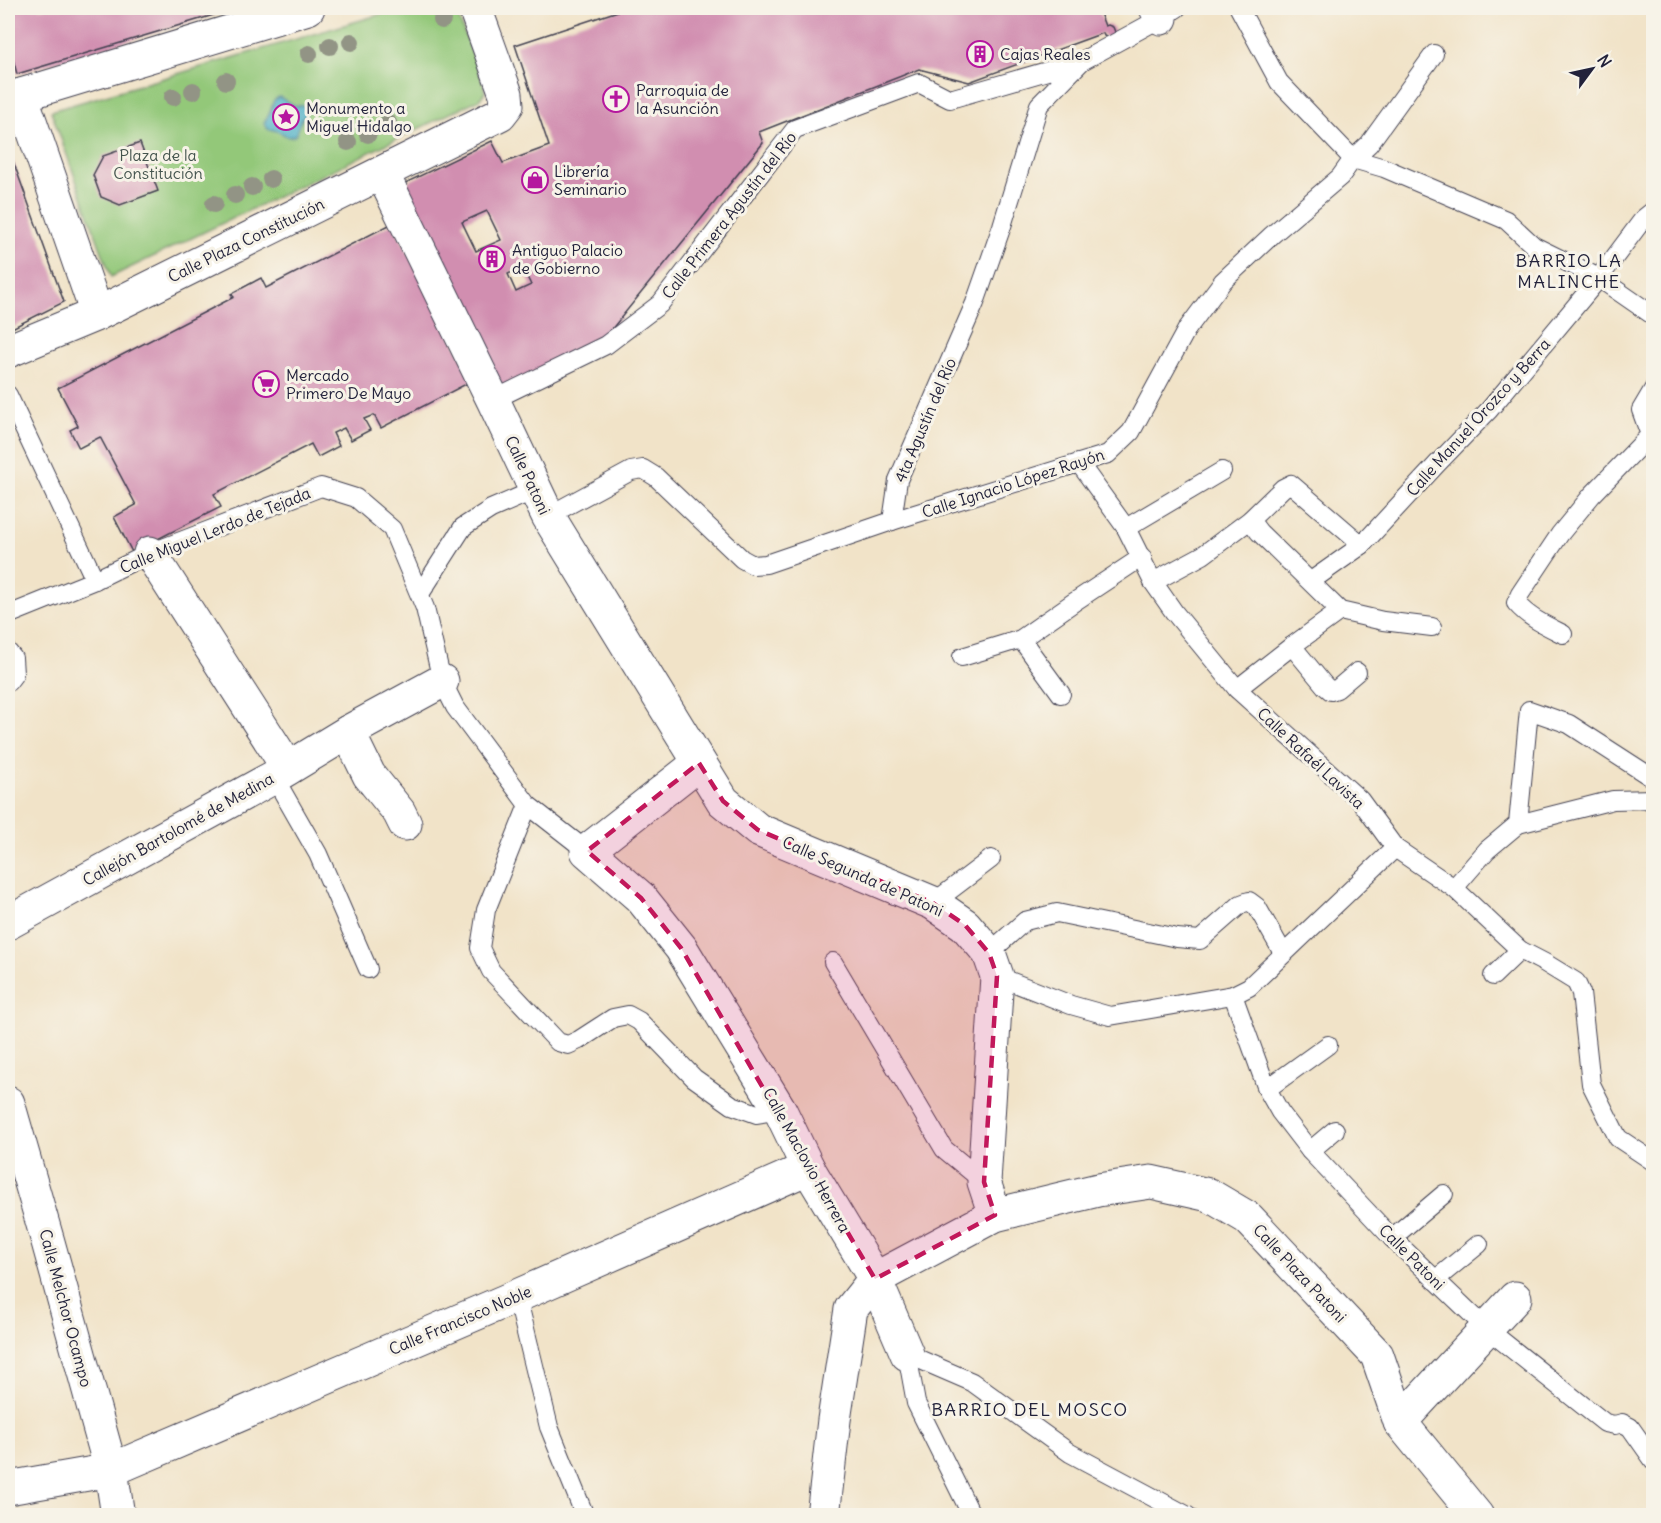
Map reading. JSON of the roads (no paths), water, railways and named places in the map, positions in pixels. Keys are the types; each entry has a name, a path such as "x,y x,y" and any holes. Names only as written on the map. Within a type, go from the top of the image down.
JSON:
{"street":[{"path":"98,314 14,97 308,8"},
{"name":"Calle Plaza Constitución","path":"8,351 98,314 500,114 507,105 506,94 475,8"},
{"name":"Calle Patoni","path":"382,173 541,503 699,763"},
{"path":"150,553 281,772"},
{"name":"Callejón Bartolomé de Medina","path":"8,923 442,681"},
{"path":"348,732 369,775 399,812 405,824"},
{"path":"586,851 699,763"},
{"name":"Calle Segunda de Patoni","path":"699,763 723,801 758,830 933,903 965,925 993,965"},
{"name":"Calle Maclovio Herrera","path":"586,851 642,898 681,948 780,1110 808,1168 875,1279 907,1354"},
{"path":"993,965 984,1182 995,1215"},
{"name":"Calle Melchor Ocampo","path":"8,1103 111,1470 118,1515"},
{"name":"Calle Francisco Noble","path":"8,1488 111,1470 808,1168"},
{"name":"Calle Plaza Patoni","path":"875,1279 995,1215 1098,1190 1151,1182 1209,1195 1248,1218 1377,1355 1400,1422 1477,1515"},
{"path":"823,1515 834,1420 851,1310 875,1279"},
{"path":"1400,1422 1515,1298"}],"lane":[{"path":"1239,8 1279,82 1353,159 1384,168 1506,220 1534,246 1599,278 1653,315"},
{"name":"4ta Agustín del Río","path":"892,521 898,480 975,303 1002,226 1039,105 1082,61 1165,11"},
{"name":"Calle Ignacio López Rayón","path":"892,521 1108,454 1131,432 1187,328 1223,281 1272,235 1340,177 1353,159 1369,144 1434,54"},
{"name":"Calle Primera Agustín del Río","path":"493,400 606,345 660,304 795,129 919,83 950,99 1082,61"},
{"name":"Calle Manuel Orozco y Berra","path":"1311,581 1362,545 1489,410 1599,278 1644,218 1653,210"},
{"path":"1563,634 1534,620 1516,603 1560,534 1592,495 1652,436 1641,410 1653,388"},
{"path":"8,395 95,580"},
{"name":"Calle Rafaél Lavista","path":"1079,464 1126,528 1153,582 1174,612 1237,689 1360,800 1395,848 1454,888 1520,951 1576,982 1581,993 1591,1084 1618,1138 1653,1162"},
{"path":"420,594 463,528 491,509 541,503 642,469 656,477 742,559 753,565 766,564 892,521"},
{"path":"1126,528 1222,471"},
{"path":"1153,582 1203,555 1250,520 1283,488 1291,484 1362,545"},
{"name":"Calle Miguel Lerdo de Tejada","path":"8,615 95,580 150,553 321,487 356,498 392,529 425,608 442,681 455,707 528,805 586,851"},
{"path":"1250,520 1259,532 1340,611 1383,621 1432,627"},
{"path":"962,657 1021,639 1142,557"},
{"path":"1237,689 1340,611"},
{"path":"1021,639 1061,694"},
{"path":"1292,646 1331,691 1337,689 1357,672"},
{"path":"8,652 13,658 14,674 8,682"},
{"path":"1518,824 1529,710 1569,724 1653,779"},
{"path":"281,772 369,969"},
{"path":"1454,888 1487,850 1518,824 1613,800 1653,799"},
{"path":"528,805 486,910 480,948 491,971 558,1042 568,1045 613,1018 627,1015 639,1021 694,1078 732,1105 757,1114 780,1110"},
{"path":"1233,995 1249,987 1395,848"},
{"path":"933,903 991,859"},
{"path":"993,965 1024,921 1057,914 1177,938 1200,940 1241,904 1249,901 1257,907 1283,953"},
{"path":"1493,976 1520,951"},
{"path":"833,962 944,1149 984,1182"},
{"name":"Calle Segunda de Patoni","path":"993,965 1071,1005 1110,1016 1233,995"},
{"name":"Calle Patoni","path":"1233,995 1267,1089 1280,1112 1310,1151 1392,1238 1486,1329 1605,1423 1615,1425 1622,1423 1630,1427 1653,1461"},
{"path":"1267,1089 1328,1045"},
{"path":"1310,1151 1335,1130"},
{"path":"1392,1238 1444,1194"},
{"path":"1436,1280 1479,1244"},
{"path":"517,1296 549,1427 585,1515"},
{"path":"907,1354 916,1403 972,1515"},
{"path":"907,1354 972,1382 1070,1453 1188,1515"}],"water":[{"path":"279,97 296,106 303,105 306,109 306,114 294,136 288,137 268,129 264,124 274,100"}],"place":[{"name":"Cajas Reales","path":"980,54"},
{"name":"Parroquia de la Asunción","path":"616,99"},
{"name":"Monumento a Miguel Hidalgo","path":"286,117"},
{"name":"Librería Seminario","path":"535,180"},
{"name":"Antiguo Palacio de Gobierno","path":"492,259"},
{"name":"Mercado Primero De Mayo","path":"266,384"}],"district":[{"name":"BARRIO LA MALINCHE","path":"1569,270"},
{"name":"BARRIO DEL MOSCO","path":"1030,1409"}],"park label":[{"name":"Plaza de la Constitución","path":"158,164"}]}
